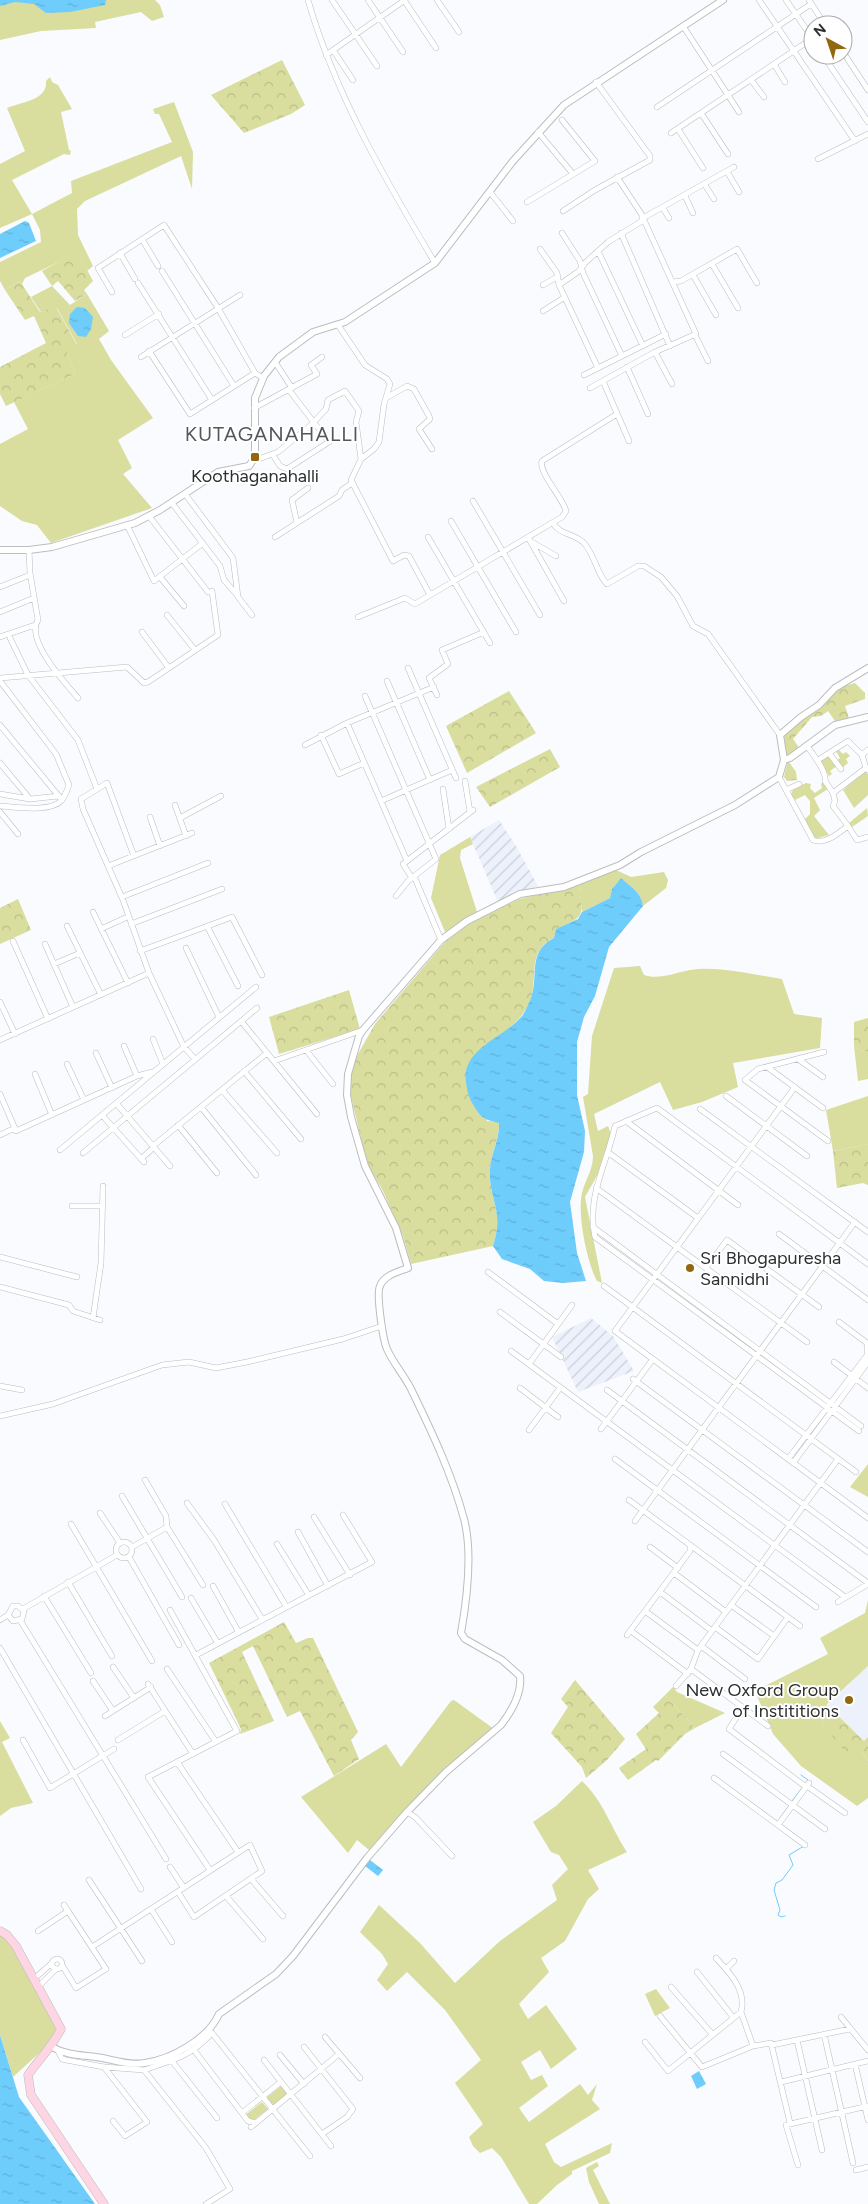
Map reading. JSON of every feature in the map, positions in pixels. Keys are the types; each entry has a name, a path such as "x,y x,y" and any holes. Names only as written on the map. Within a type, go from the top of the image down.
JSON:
{"main road":[{"path":"0,1931 8,1935 16,1946 61,2029 55,2049 39,2059 28,2075 31,2095 104,2204"}],"street":[{"path":"308,0 326,55 341,92 405,212 435,262"},
{"path":"332,0 377,66"},
{"path":"368,0 403,52"},
{"path":"326,55 405,0 436,48"},
{"path":"437,0 459,32"},
{"path":"253,461 255,398 263,378 275,362 313,332 323,327 338,325 435,262 538,132 564,105 596,82 723,0"},
{"path":"759,0 855,141"},
{"path":"786,0 803,24"},
{"path":"657,107 796,14 810,2 818,15"},
{"path":"683,26 740,112"},
{"path":"671,133 803,45"},
{"path":"333,50 353,80"},
{"path":"774,64 785,82"},
{"path":"830,65 866,113 868,122"},
{"path":"852,65 868,90"},
{"path":"751,80 764,98"},
{"path":"563,211 617,177 648,162 650,158 596,82"},
{"path":"701,113 728,154"},
{"path":"527,202 595,161 562,120"},
{"path":"678,129 703,168"},
{"path":"538,132 573,174"},
{"path":"818,159 868,134"},
{"path":"559,285 582,267 598,251 621,233 639,223 643,218 728,173 734,167"},
{"path":"728,173 739,192"},
{"path":"617,177 643,218 708,361"},
{"path":"705,185 714,199"},
{"path":"490,192 513,222"},
{"path":"685,196 694,213"},
{"path":"663,208 669,218"},
{"path":"112,292 98,268 164,224 218,308 255,373 263,378"},
{"path":"562,233 580,261 622,356"},
{"path":"621,233 670,346"},
{"path":"142,239 234,386"},
{"path":"540,248 557,277 564,297 598,368"},
{"path":"673,282 693,275 737,249 757,283"},
{"path":"598,251 643,346"},
{"path":"120,253 212,400"},
{"path":"712,264 738,308"},
{"path":"693,275 716,315"},
{"path":"543,286 557,277"},
{"path":"141,357 240,295"},
{"path":"543,311 564,297"},
{"path":"125,335 159,314"},
{"path":"338,325 365,365 387,379 390,384 379,442 374,449 361,459 351,477 352,483 393,561 404,555 409,556 430,595"},
{"path":"584,375 666,334"},
{"path":"590,388 655,352 695,335"},
{"path":"150,351 190,414 255,373"},
{"path":"655,352 672,384"},
{"path":"254,408 317,374 311,365 322,357"},
{"path":"273,454 280,466 287,469 328,444 329,439 314,422 275,362"},
{"path":"627,367 648,414"},
{"path":"603,381 629,441"},
{"path":"386,398 407,386 414,389 430,416 420,429 432,449"},
{"path":"0,550 29,550 52,547 127,525 149,516 218,472 249,466 253,461 273,454 314,422 326,409 328,400 347,392 359,411 356,422 361,459"},
{"path":"358,616 405,598 415,604 553,523 566,512 564,504 541,468 542,461 617,414"},
{"path":"275,537 339,496 342,490 352,483"},
{"path":"297,523 292,500 308,488"},
{"path":"185,494 233,558 238,597"},
{"path":"473,500 540,615"},
{"path":"172,503 220,566 224,580 252,615"},
{"path":"0,678 126,667 144,683 218,635 210,591 149,516"},
{"path":"451,521 516,632"},
{"path":"55,2049 130,2064 145,2064 165,2058 198,2039 215,2023 219,2014 276,1974 293,1956 344,1886 407,1812 446,1772 501,1725 507,1717 521,1682 520,1676 508,1665 466,1639 461,1633 467,1596 465,1522 455,1487 410,1387 387,1349 377,1295 380,1285 387,1277 408,1268 396,1228 365,1166 349,1102 348,1074 359,1036 363,1030 441,940 466,921 520,894 564,887 620,865 641,852 736,805 779,777 784,760 780,735 708,634 693,626 677,596 661,578 644,566 638,566 607,584 594,556 582,541 561,531 553,523"},
{"path":"127,525 154,582 203,543"},
{"path":"428,537 490,643"},
{"path":"528,539 556,556"},
{"path":"528,539 564,601"},
{"path":"29,550 30,575 38,620 35,625 35,637 56,673 78,698"},
{"path":"0,587 30,575"},
{"path":"160,577 184,606"},
{"path":"0,612 34,598"},
{"path":"167,615 195,650"},
{"path":"0,636 35,625"},
{"path":"142,632 169,668"},
{"path":"437,695 429,678 448,664 442,650 484,632"},
{"path":"10,638 28,675 78,740 97,789"},
{"path":"408,668 456,778"},
{"path":"780,735 819,705 834,688 868,668"},
{"path":"387,681 430,780"},
{"path":"0,682 56,754 69,786 55,805 33,809 0,806"},
{"path":"305,745 346,723 434,687"},
{"path":"365,696 428,845 436,859 413,877 396,896"},
{"path":"784,760 790,758 835,726 868,717"},
{"path":"346,723 407,861"},
{"path":"0,725 61,798"},
{"path":"321,735 339,774 364,763"},
{"path":"818,760 848,741 862,755 867,769 833,793"},
{"path":"807,746 818,760 833,793 835,801 833,806 857,840 868,836"},
{"path":"862,755 868,750"},
{"path":"829,753 841,769"},
{"path":"0,763 30,798"},
{"path":"381,801 452,770"},
{"path":"779,777 813,840 818,842 829,839 848,826"},
{"path":"441,940 413,877 403,864 471,811 465,781"},
{"path":"134,856 107,783 81,800 83,810 122,897 149,973 184,1047 195,1059"},
{"path":"786,790 799,784"},
{"path":"443,789 449,829"},
{"path":"0,794 30,798 61,798"},
{"path":"180,818 221,796"},
{"path":"174,805 186,836"},
{"path":"0,812 18,834"},
{"path":"150,817 160,846"},
{"path":"108,866 192,833"},
{"path":"122,897 208,863"},
{"path":"131,924 222,888"},
{"path":"93,912 128,983"},
{"path":"140,952 232,917 262,975"},
{"path":"101,929 124,918"},
{"path":"67,926 101,995"},
{"path":"207,926 238,986"},
{"path":"13,941 48,1019"},
{"path":"45,944 73,1007"},
{"path":"186,948 219,1017"},
{"path":"54,964 80,952"},
{"path":"0,1040 149,973"},
{"path":"60,1150 256,987"},
{"path":"0,1002 14,1034"},
{"path":"83,1153 257,1008"},
{"path":"241,1021 317,1114"},
{"path":"274,1061 363,1030"},
{"path":"153,1039 163,1064"},
{"path":"124,1046 137,1076"},
{"path":"306,1050 333,1084"},
{"path":"824,1052 758,1069 745,1080 828,1141"},
{"path":"96,1053 112,1088"},
{"path":"102,1114 143,1160 154,1147 178,1126 267,1053"},
{"path":"798,1059 823,1077"},
{"path":"67,1064 84,1100"},
{"path":"767,1067 823,1108"},
{"path":"0,1094 16,1131 137,1076 154,1071"},
{"path":"244,1071 301,1139"},
{"path":"35,1074 52,1115"},
{"path":"795,1087 616,1331 868,1518"},
{"path":"222,1090 277,1153"},
{"path":"726,1096 807,1156"},
{"path":"116,1103 170,1166"},
{"path":"201,1107 256,1175"},
{"path":"758,1353 595,1237 592,1226 593,1197 609,1153 615,1126 658,1108 868,1264"},
{"path":"700,1109 868,1232"},
{"path":"626,1121 738,1205"},
{"path":"178,1126 217,1173"},
{"path":"0,1134 15,1128"},
{"path":"609,1153 698,1218"},
{"path":"93,1318 101,1263 103,1186"},
{"path":"596,1188 807,1342"},
{"path":"72,1206 102,1206"},
{"path":"635,1521 855,1222"},
{"path":"592,1226 758,1353 860,1428"},
{"path":"779,1234 868,1300"},
{"path":"706,1268 727,1240 819,1307"},
{"path":"0,1257 77,1277"},
{"path":"488,1272 558,1324"},
{"path":"604,1286 856,1472"},
{"path":"0,1287 69,1305 73,1311 100,1320"},
{"path":"529,1364 572,1305"},
{"path":"500,1312 561,1357"},
{"path":"793,1463 833,1409 868,1354 867,1343 839,1322"},
{"path":"0,1416 53,1404 162,1365 189,1362 216,1368 343,1339 382,1326"},
{"path":"511,1351 845,1597"},
{"path":"601,1430 635,1380 653,1359"},
{"path":"834,1362 868,1388"},
{"path":"788,1459 828,1405 853,1377"},
{"path":"635,1380 868,1552"},
{"path":"0,1386 22,1390"},
{"path":"520,1388 558,1417"},
{"path":"528,1430 560,1388"},
{"path":"607,1390 868,1583 838,1602"},
{"path":"615,1459 816,1607"},
{"path":"676,1686 689,1671 700,1648 713,1629 838,1459"},
{"path":"145,1480 166,1516 167,1527 203,1585"},
{"path":"122,1496 182,1597"},
{"path":"628,1500 800,1626"},
{"path":"187,1503 214,1540 262,1619"},
{"path":"225,1504 286,1606"},
{"path":"100,1513 120,1543"},
{"path":"196,1655 217,1642 372,1562 343,1515"},
{"path":"314,1517 350,1574"},
{"path":"71,1524 152,1661"},
{"path":"132,1547 167,1527"},
{"path":"298,1532 328,1586"},
{"path":"120,1543 125,1542 132,1547"},
{"path":"118,1555 117,1548 120,1543"},
{"path":"277,1544 308,1594"},
{"path":"690,1545 690,1551 629,1633 743,1707 768,1726"},
{"path":"129,1557 132,1553 132,1547"},
{"path":"650,1547 726,1612"},
{"path":"0,1620 8,1615 9,1610 13,1606 22,1609 118,1555"},
{"path":"118,1555 121,1558 129,1557"},
{"path":"129,1557 179,1644"},
{"path":"68,1582 112,1656"},
{"path":"213,1586 238,1631"},
{"path":"660,1592 758,1658 788,1617"},
{"path":"44,1596 90,1673"},
{"path":"191,1598 217,1642"},
{"path":"731,1605 774,1636"},
{"path":"8,1615 13,1621 20,1620 24,1616 22,1609"},
{"path":"170,1610 236,1731 148,1777 210,1870"},
{"path":"645,1611 745,1679"},
{"path":"20,1620 101,1757 166,1860"},
{"path":"0,1648 141,1890"},
{"path":"113,1667 134,1698"},
{"path":"167,1668 216,1742"},
{"path":"93,1681 113,1711"},
{"path":"105,1716 134,1698 149,1685 193,1754"},
{"path":"743,1707 729,1729 845,1813"},
{"path":"118,1740 165,1711"},
{"path":"23,1740 50,1788 114,1749"},
{"path":"723,1754 825,1829"},
{"path":"177,1762 238,1852"},
{"path":"714,1778 805,1844"},
{"path":"778,1825 807,1785"},
{"path":"407,1812 415,1817 452,1856"},
{"path":"92,1947 250,1845 262,1871 252,1880 194,1917 178,1892"},
{"path":"170,1867 184,1888"},
{"path":"89,1880 142,1961"},
{"path":"252,1880 283,1916"},
{"path":"226,1896 263,1939"},
{"path":"37,1982 52,1963 59,1960 76,1988 106,1970 64,1905"},
{"path":"151,1909 172,1942"},
{"path":"38,1931 68,1911"},
{"path":"716,1958 736,1980 742,2006 741,2012 753,2046"},
{"path":"726,1969 734,1961"},
{"path":"52,1963 56,1969"},
{"path":"37,1982 62,1966"},
{"path":"697,1972 733,2017"},
{"path":"671,1987 712,2034"},
{"path":"645,2042 668,2071 741,2012"},
{"path":"660,2016 702,2067 753,2046 771,2043 772,2045 850,2028"},
{"path":"841,2016 868,2050"},
{"path":"55,2049 62,2059 104,2067 144,2070 172,2061 194,2050 212,2033 310,2156"},
{"path":"824,2034 852,2163"},
{"path":"325,2037 360,2078"},
{"path":"797,2040 822,2150"},
{"path":"772,2045 790,2123"},
{"path":"304,2047 353,2110 322,2134"},
{"path":"194,2050 248,2121 254,2125 340,2054"},
{"path":"280,2055 304,2084"},
{"path":"264,2060 331,2146"},
{"path":"172,2061 217,2118"},
{"path":"781,2082 868,2061"},
{"path":"855,2064 867,2106 868,2120"},
{"path":"104,2067 147,2122 125,2136 113,2121"},
{"path":"144,2070 206,2148 230,2189 206,2204"},
{"path":"243,2112 281,2082"},
{"path":"798,2165 786,2124 867,2106"},
{"path":"856,2170 868,2167"}],"shaded area":[{"path":"499,820 538,886 498,902 470,837"},
{"path":"591,1318 613,1336 634,1371 578,1392 552,1337"},
{"name":"New Oxford Group of Instititions","path":"868,1666 868,1737 864,1741 827,1705"}],"green space":[{"path":"0,0 155,0 160,5 164,17 152,21 141,12 95,22 96,28 41,31 0,40"},
{"path":"282,60 305,105 291,114 244,133 211,95"},
{"path":"50,77 52,82 58,85 72,109 61,112 69,150 71,151 70,155 64,154 12,180 32,214 0,228 0,164 25,151 7,108 38,96 43,92 46,87 46,81"},
{"path":"174,102 193,152 192,189 181,156 85,201 77,209 78,235 93,266 87,271 81,259 71,256 25,278 22,284 20,281 5,290 0,281 0,262 41,242 40,230 32,214 72,193 71,181 172,142 159,114 155,114 153,109"},
{"path":"71,255 81,259 93,281 84,290 87,294 75,301 58,281 52,286 42,271"},
{"path":"20,281 40,312 56,307 77,345 67,353 75,374 6,406 0,394 0,367 46,343 34,316 25,320 5,290"},
{"path":"52,286 70,305 87,294 109,331 99,339 111,360 153,418 118,440 132,468 123,474 152,508 51,543 37,525 22,521 0,506 0,444 28,429 14,402 75,374 67,353 77,344 57,308 41,312 31,297"},
{"path":"855,683 865,693 865,699 845,706 849,718 835,721 828,711 821,716 812,717 793,739 800,749 789,762 796,772 797,780 787,781 784,777 787,765 784,735 835,692 844,686"},
{"path":"509,691 536,733 467,773 446,726"},
{"path":"550,749 560,767 490,807 476,787"},
{"path":"838,749 843,754 846,752 850,756 846,759 848,763 842,768 836,761 840,758 836,751"},
{"path":"829,755 837,766 830,771 832,774 829,776 820,760"},
{"path":"865,771 868,774 868,795 854,808 843,790"},
{"path":"824,781 828,789 814,798 820,810 814,816 829,835 815,839 804,820 810,814 810,801 805,795 795,800 791,794 794,788 806,783 811,784 810,788 815,793 822,788 821,784"},
{"path":"867,808 868,816 852,827 849,823"},
{"path":"470,837 473,844 461,850 460,858 477,912 445,932 431,898 440,855"},
{"path":"614,869 631,877 664,872 668,880 666,888 643,906 638,894 621,878 612,889 610,898 582,912 579,885"},
{"path":"579,885 580,914 578,918 556,929 554,938 540,949 535,964 533,990 527,1008 513,1025 469,1062 487,1121 499,1122 490,1169 491,1189 497,1214 493,1246 411,1264 403,1236 382,1189 367,1164 350,1092 350,1074 358,1054 375,1024 444,943 470,923 519,899"},
{"path":"18,899 31,930 0,944 0,908"},
{"path":"640,966 644,975 655,977 690,970 712,969 782,979 794,1014 822,1018 820,1048 733,1063 738,1087 702,1102 673,1110 660,1082 594,1114 598,1131 608,1126 611,1134 598,1174 585,1197 602,1283 597,1281 593,1273 582,1225 582,1193 592,1166 593,1156 583,1097 588,1094 592,1036 614,968"},
{"path":"349,990 360,1029 279,1054 269,1017"},
{"path":"868,1018 868,1052 861,1051 854,1046 854,1022"},
{"path":"854,1046 861,1051 868,1052 868,1079 858,1081"},
{"path":"868,1096 868,1144 833,1151 826,1110"},
{"path":"868,1144 868,1185 863,1183 837,1188 833,1151"},
{"path":"868,1464 868,1497 850,1487"},
{"path":"868,1600 868,1666 827,1704 822,1725 861,1751 868,1761 868,1798 857,1806 801,1766 773,1734 755,1691 828,1654 820,1638 865,1613"},
{"path":"284,1622 296,1643 313,1638 358,1732 351,1740 359,1759 334,1776 300,1711 287,1717 253,1646 242,1652 274,1721 240,1734 241,1729 209,1663"},
{"path":"575,1680 625,1739 607,1760 586,1778 582,1767 551,1733 568,1707 561,1699"},
{"path":"673,1687 677,1692 725,1713 695,1728 665,1695"},
{"path":"665,1695 695,1728 685,1734 658,1761 656,1760 628,1780 619,1768 646,1749 636,1734 659,1713 653,1707"},
{"path":"454,1700 494,1729 402,1813 369,1850 357,1840 348,1853 301,1797 386,1744 401,1767 451,1701"},
{"path":"827,1705 864,1741 868,1737 868,1761 861,1751 845,1751 822,1725"},
{"path":"0,1721 10,1738 2,1742 33,1803 11,1808 0,1816"},
{"path":"582,1781 602,1806 627,1852 588,1870 599,1889 588,1899 565,1941 541,1958 549,1972 519,2004 528,2019 546,2005 577,2049 551,2069 540,2050 521,2062 531,2080 542,2075 548,2086 519,2108 529,2122 580,2084 588,2095 597,2084 592,2100 600,2109 545,2144 554,2162 561,2167 612,2143 610,2153 572,2171 572,2174 537,2204 529,2204 501,2157 492,2148 480,2153 473,2146 469,2137 483,2124 455,2083 481,2060 445,2010 407,1972 387,1991 377,1980 388,1964 382,1954 360,1932 379,1905 420,1943 455,1983 500,1941 557,1900 552,1885 568,1869 559,1855 551,1852 533,1822 556,1806"},
{"path":"0,1935 9,1942 57,2027 48,2045 13,2077 0,2035"},
{"path":"656,1989 670,2008 655,2016 645,1994"},
{"path":"281,2086 288,2094 272,2106 266,2098"},
{"path":"262,2102 268,2109 250,2123 244,2116"},
{"path":"597,2162 599,2166 593,2170 610,2204 599,2204 589,2182 586,2168"}],"water":[{"path":"0,0 106,0 105,5 70,12 46,13 34,4 15,2 0,6"},
{"path":"25,221 29,223 36,241 0,258 0,234"},
{"path":"77,307 85,308 93,317 91,329 86,337 78,336 69,323 70,314"},
{"path":"621,878 638,894 643,906 609,947 595,996 584,1017 577,1042 577,1095 585,1131 584,1152 570,1202 577,1253 586,1281 563,1283 544,1281 530,1269 502,1259 493,1246 497,1214 491,1189 490,1169 499,1123 485,1118 474,1106 468,1092 466,1071 476,1053 513,1025 524,1014 532,996 536,959 539,951 554,938 556,929 578,919 582,912 610,898 612,889"},
{"path":"370,1860 383,1870 378,1876 365,1866"},
{"path":"0,2035 19,2097 95,2204 0,2204"},
{"path":"699,2071 706,2084 697,2089 691,2076"}],"waterway":[{"path":"801,1775 808,1780 806,1783"},
{"path":"792,1801 802,1788"},
{"path":"780,1818 788,1807"},
{"path":"785,1916 781,1917 778,1915 780,1910 774,1890 776,1883 782,1880 793,1865 789,1855 804,1846"}],"place":[{"name":"Koothaganahalli","path":"255,457"},
{"name":"Sri Bhogapuresha Sannidhi","path":"690,1268"},
{"name":"New Oxford Group of Instititions","path":"849,1700"}],"district":[{"name":"KUTAGANAHALLI","path":"272,434"}]}
